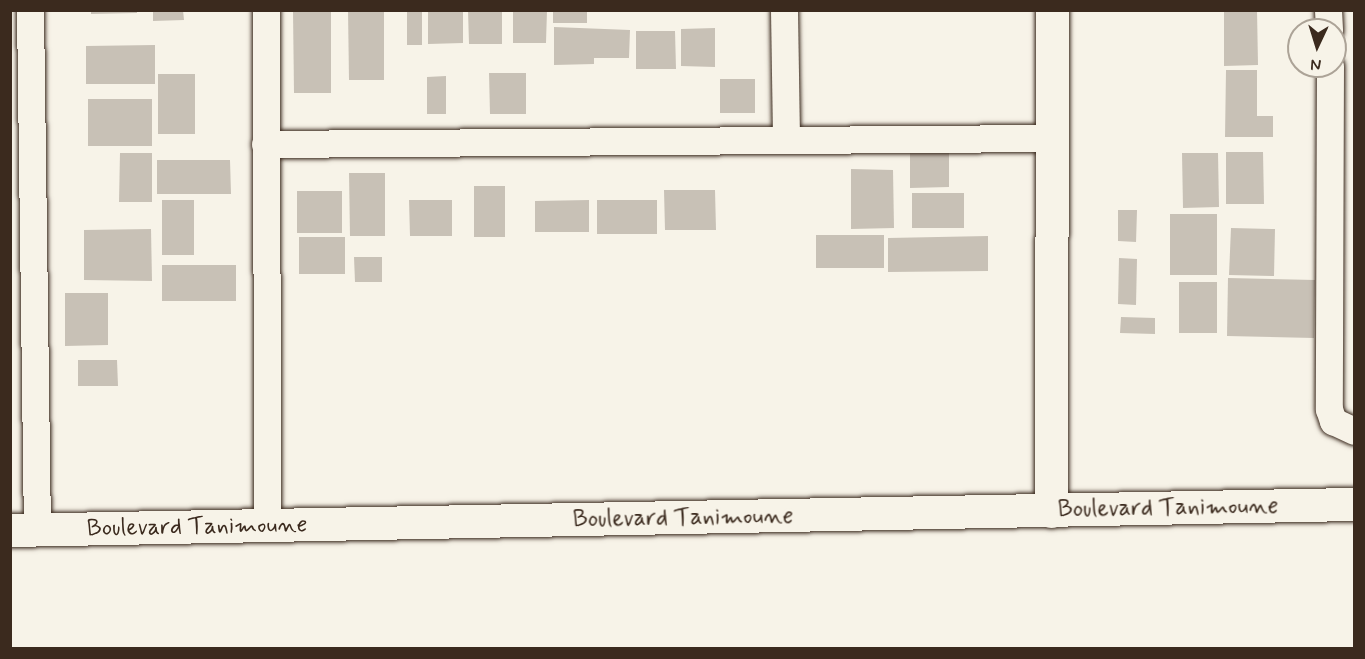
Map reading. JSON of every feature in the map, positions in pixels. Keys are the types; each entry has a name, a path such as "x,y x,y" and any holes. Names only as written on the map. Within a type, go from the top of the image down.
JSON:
{"main road":[{"path":"1051,511 1054,138 1052,10"},
{"name":"Boulevard Tanimoune","path":"24,530 1354,504"}],"street":[{"path":"24,530 21,160 30,10"},
{"path":"266,10 267,526"},
{"path":"784,10 786,138"},
{"path":"1332,78 1343,129 1329,409 1333,421 1354,431"},
{"path":"265,144 786,138 1054,138"}],"building":[{"path":"91,10 137,10 137,13 91,14"},
{"path":"153,10 183,10 184,20 153,21"},
{"path":"348,10 384,10 384,80 349,80"},
{"path":"407,10 422,10 422,45 407,45"},
{"path":"428,10 463,10 463,43 428,44"},
{"path":"468,10 502,10 502,44 469,44"},
{"path":"513,10 547,10 546,43 513,43"},
{"path":"553,10 587,10 587,23 553,23"},
{"path":"1224,10 1257,10 1258,65 1224,66"},
{"path":"293,11 331,11 331,93 294,93"},
{"path":"554,27 630,30 629,58 594,58 594,64 554,65"},
{"path":"715,28 715,67 681,66 681,29"},
{"path":"636,31 675,31 676,69 636,69"},
{"path":"155,45 155,84 86,84 86,46"},
{"path":"1226,70 1257,70 1257,116 1273,116 1273,137 1225,137"},
{"path":"489,73 526,73 526,114 490,114"},
{"path":"158,74 195,74 195,134 158,134"},
{"path":"446,76 446,114 427,114 427,77"},
{"path":"720,79 755,79 755,113 720,113"},
{"path":"88,99 152,99 152,146 88,146"},
{"path":"1226,152 1263,152 1264,204 1226,204"},
{"path":"120,153 152,153 152,202 119,202"},
{"path":"910,153 949,153 949,187 910,188"},
{"path":"1182,153 1218,153 1219,207 1183,208"},
{"path":"157,160 230,160 231,194 157,194"},
{"path":"851,169 893,170 894,228 851,229"},
{"path":"349,173 385,173 385,236 350,236"},
{"path":"474,186 505,186 505,237 474,237"},
{"path":"664,190 715,190 716,230 665,230"},
{"path":"297,191 342,191 342,233 297,233"},
{"path":"912,193 964,193 964,228 912,228"},
{"path":"162,200 194,200 194,255 162,255"},
{"path":"409,200 452,200 452,236 410,236"},
{"path":"589,200 589,232 535,232 535,201"},
{"path":"597,200 657,200 657,234 597,234"},
{"path":"1118,210 1137,210 1136,242 1118,241"},
{"path":"1170,214 1217,214 1217,275 1170,275"},
{"path":"1231,228 1275,229 1274,276 1229,275"},
{"path":"151,229 152,281 84,280 84,230"},
{"path":"816,235 884,235 884,268 816,268"},
{"path":"988,236 988,271 888,272 888,238"},
{"path":"299,237 345,237 345,274 299,274"},
{"path":"354,257 382,257 382,282 355,282"},
{"path":"1119,258 1137,259 1136,305 1118,304"},
{"path":"162,265 236,265 236,301 162,301"},
{"path":"1228,278 1315,280 1314,338 1227,336"},
{"path":"1179,282 1217,282 1217,333 1179,333"},
{"path":"65,293 108,293 108,345 65,346"},
{"path":"1121,317 1155,318 1155,334 1120,333"},
{"path":"78,360 117,360 118,386 78,386"}]}
